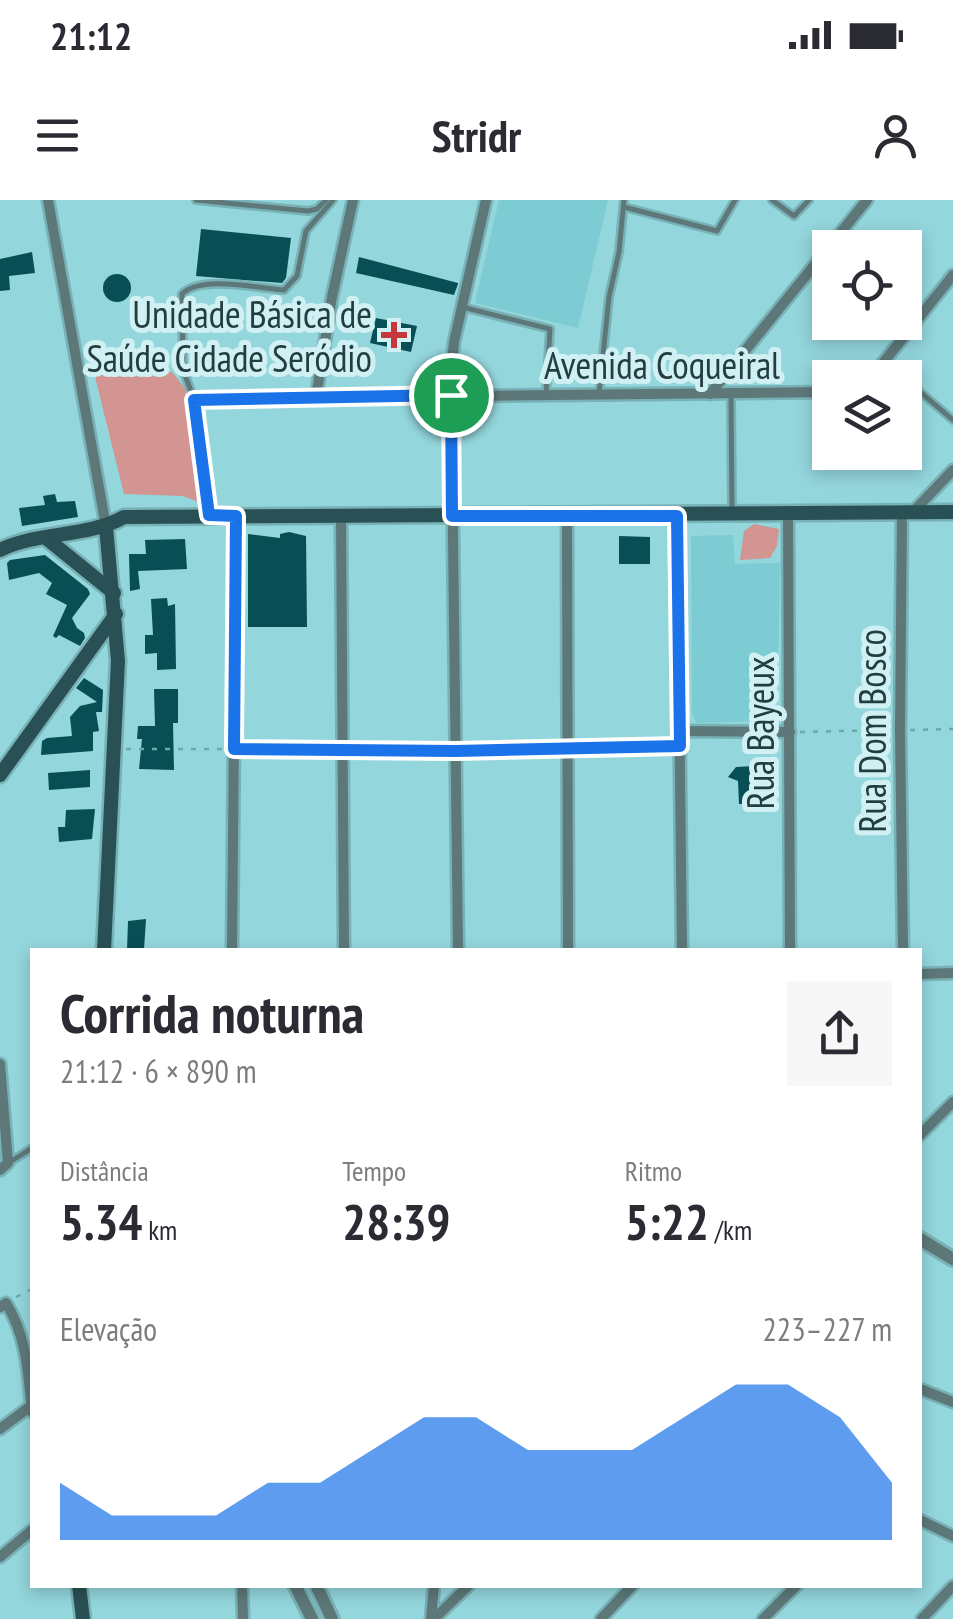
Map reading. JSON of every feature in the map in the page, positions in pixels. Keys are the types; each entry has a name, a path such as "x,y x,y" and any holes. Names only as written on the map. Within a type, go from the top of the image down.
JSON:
{"main road":[{"path":"0,550 106,527 124,517 953,512"},
{"path":"104,948 118,661 106,527"},
{"path":"46,538 114,593"},
{"path":"0,775 4,762 116,614"},
{"path":"84,657 118,661"},
{"path":"80,1588 83,1619"}],"street":[{"path":"48,200 106,527"},
{"path":"316,397 353,200"},
{"path":"458,948 451,395 454,342 486,200"},
{"path":"710,394 866,200"},
{"path":"885,360 953,275"},
{"name":"Avenida Coqueiral","path":"194,400 812,392"},
{"path":"194,400 209,515"},
{"path":"908,512 953,470"},
{"name":"Rua Dom Bosco","path":"903,948 900,730 908,512"},
{"path":"341,515 344,948"},
{"name":"Rua Bayeux","path":"788,515 790,948"},
{"path":"232,948 236,516"},
{"path":"567,516 568,948"},
{"path":"677,516 682,948"},
{"path":"680,732 790,732"},
{"path":"922,974 953,973"},
{"path":"0,1064 4,1167"},
{"path":"922,1133 953,1102"},
{"path":"922,1241 953,1259"},
{"path":"3,1305 27,1354 30,1385"},
{"path":"922,1390 953,1402"},
{"path":"0,1429 30,1406"},
{"path":"922,1521 953,1536"},
{"path":"0,1556 30,1532"},
{"path":"922,1619 953,1586"},
{"path":"242,1588 244,1619"},
{"path":"296,1588 312,1619"},
{"path":"317,1588 332,1619"},
{"path":"433,1619 434,1588"},
{"path":"433,1619 466,1588"},
{"path":"601,1619 627,1588"},
{"path":"763,1619 793,1588"}],"lane":[{"path":"196,200 308,211 329,200"},
{"path":"194,400 184,370 182,294 202,283 284,290 297,276 306,231 329,200"},
{"path":"599,394 608,297 619,252 624,204 717,231 735,200"},
{"path":"772,200 794,216 809,200"},
{"path":"461,307 550,329 546,394"},
{"path":"922,393 953,420"},
{"path":"731,394 732,514"},
{"path":"4,1167 30,1149"}],"path":[{"path":"790,732 953,728"},
{"path":"116,749 456,751 680,746"},
{"path":"3,1305 30,1289"}],"shaded area":[{"path":"499,200 608,200 578,328 475,303"},
{"path":"95,343 139,365 172,372 185,388 199,502 183,496 124,494 96,381"},
{"path":"754,524 779,529 777,546 770,558 740,560 744,531"},
{"path":"733,535 735,564 780,563 777,721 696,723 692,713 691,536"}],"building":[{"path":"201,229 291,238 286,278 282,283 196,276"},
{"path":"32,252 35,273 9,276 10,290 0,291 0,259"},
{"path":"359,257 458,284 454,295 356,273"},
{"path":"117,274 127,278 131,288 127,298 117,302 107,298 103,288 107,278"},
{"name":"Unidade Básica de Saúde Cidade Seródio","path":"376,318 417,326 411,352 370,343"},
{"path":"55,494 57,502 75,501 78,517 22,526 19,508 45,505 43,496"},
{"path":"248,534 280,538 280,534 306,536 307,627 248,627"},
{"path":"619,536 650,537 650,564 619,564"},
{"path":"185,539 187,569 138,571 140,589 130,591 129,554 146,554 145,540"},
{"path":"45,555 90,594 72,618 84,633 80,646 59,635 53,636 67,605 46,594 52,583 39,573 9,580 10,560"},
{"path":"167,598 168,606 175,604 176,669 157,670 157,653 145,654 145,635 153,635 151,599"},
{"path":"84,678 103,690 102,712 96,712 99,731 93,732 93,751 41,755 42,741 72,736 70,717 80,706 97,702 76,688"},
{"path":"154,689 178,689 178,723 173,723 174,770 139,769 142,739 137,739 138,726 155,726"},
{"path":"775,765 776,802 739,804 738,781 728,777 736,767"},
{"path":"90,770 90,787 49,790 48,773"},
{"path":"95,809 92,839 59,842 58,827 65,827 66,810"},
{"path":"146,919 144,948 127,948 128,921"}],"place":[{"name":"Unidade Básica de Saúde Cidade Seródio","path":"394,335"}],"route":[{"path":"451,395 452,516 677,516 680,746 456,751 234,749 236,516 209,515 194,400 451,395"}]}
